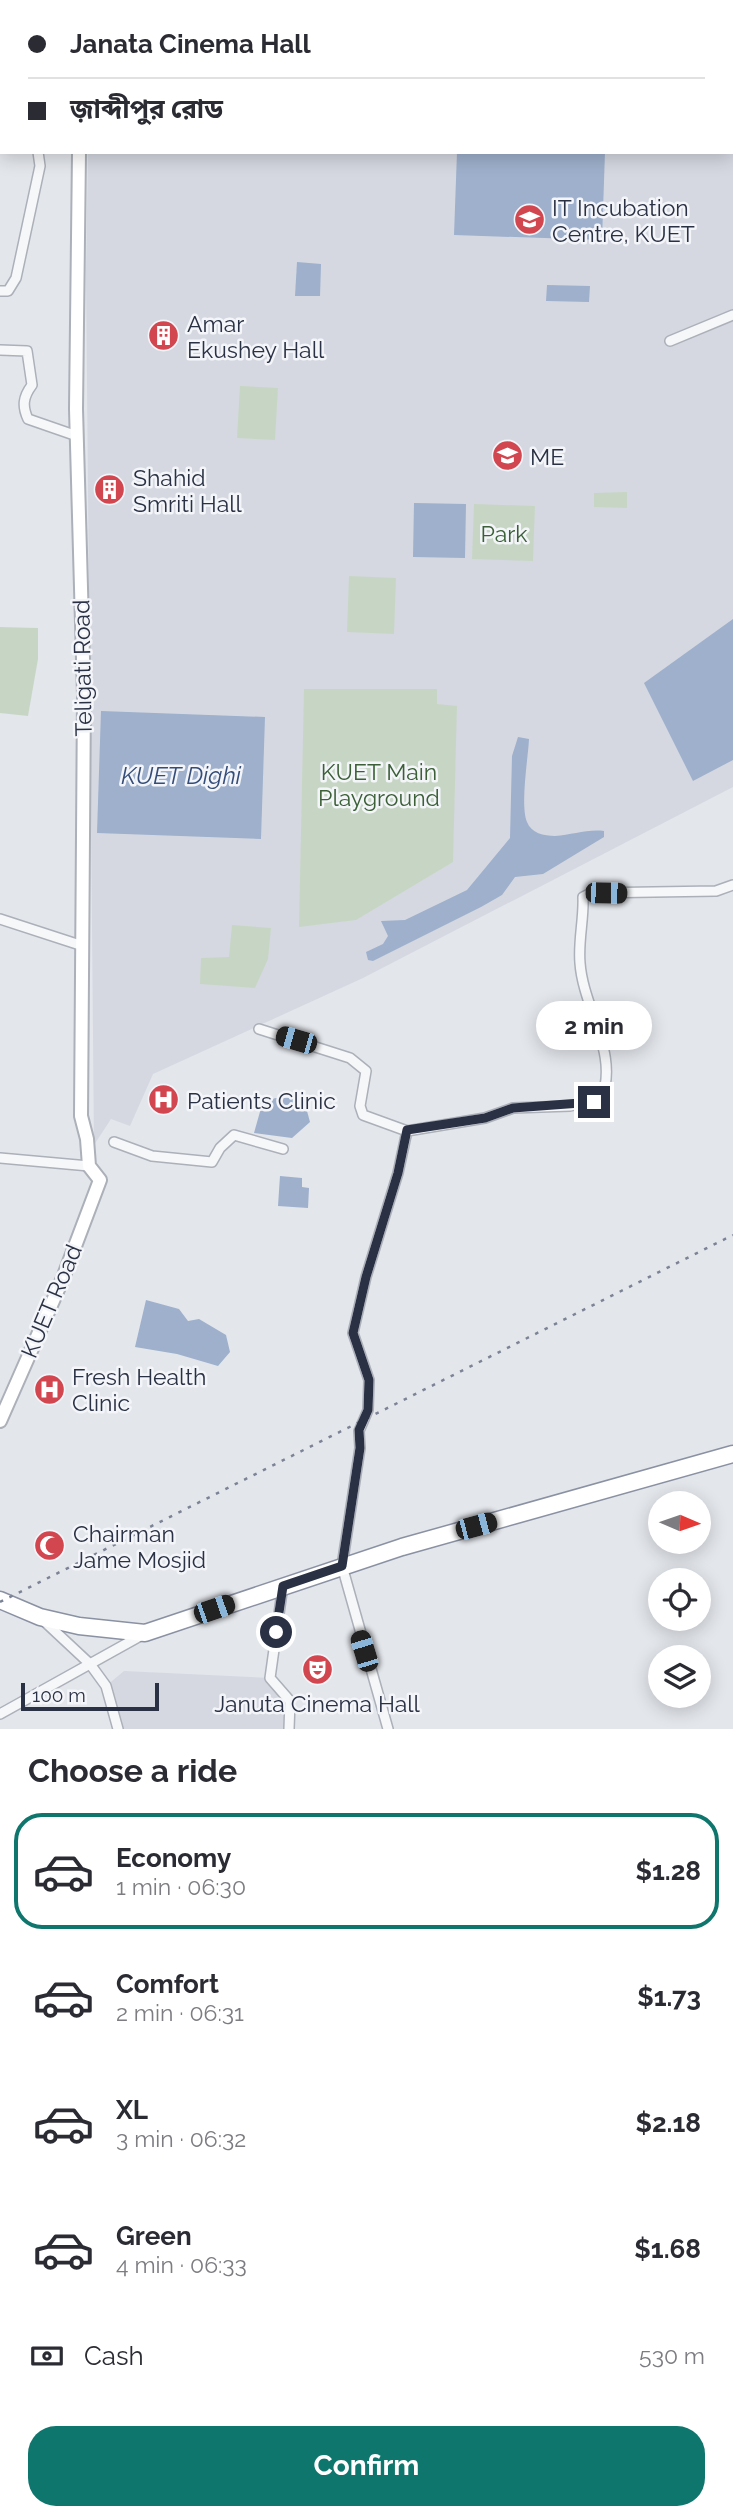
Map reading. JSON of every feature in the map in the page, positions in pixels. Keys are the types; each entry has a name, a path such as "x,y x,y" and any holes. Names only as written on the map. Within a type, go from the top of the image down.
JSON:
{"highway":[{"path":"0,1600 59,1621 107,1631 145,1633 342,1566 733,1454"},
{"path":"0,1593 37,1612"}],"main road":[{"name":"Teligati Road","path":"79,154 77,436 84,695 81,1116 88,1139 89,1166"},
{"name":"KUET Road","path":"0,1421 63,1278 100,1180 89,1166"}],"street":[{"path":"0,291 8,291 16,278 40,166 38,154"},
{"path":"670,341 733,314"},
{"path":"0,350 27,351 32,386 25,394 23,409 28,419 77,436"},
{"path":"260,1029 350,1058 366,1071 360,1106 363,1115 407,1130 485,1118 513,1108 570,1106 601,1100 609,1081 580,965 583,897 591,893 716,891 733,885"},
{"path":"0,919 83,946"},
{"path":"388,1729 342,1566 360,1448 359,1430 369,1397 369,1380 353,1333 366,1277 398,1173 407,1130"},
{"path":"114,1142 152,1156 212,1162 234,1135 283,1149"},
{"path":"0,1158 89,1166"},
{"path":"283,1586 270,1678 290,1701 289,1729"},
{"path":"37,1612 90,1664 106,1686 118,1729"},
{"path":"0,1714 145,1633"}],"shaded area":[{"path":"88,154 733,154 733,787 363,978 153,1074 130,1126 111,1119 94,1145 86,273"},
{"path":"124,1671 270,1678 290,1701 289,1729 117,1729 106,1686"}],"green space":[{"path":"240,386 278,388 275,440 237,438"},
{"path":"627,492 627,508 594,507 594,493"},
{"name":"Park","path":"474,504 535,506 533,561 472,559"},
{"path":"349,576 396,578 394,634 347,632"},
{"path":"0,627 38,628 38,659 28,716 0,713"},
{"name":"KUET Main Playground","path":"304,689 437,689 437,704 457,706 453,862 356,920 299,927"},
{"path":"232,925 271,928 268,959 255,988 200,984 201,958 229,957"}],"water":[{"path":"457,154 605,154 602,240 454,235"},
{"path":"297,262 321,264 320,296 295,296"},
{"path":"547,285 590,286 589,302 546,301"},
{"path":"414,503 466,504 465,558 413,557"},
{"path":"733,619 733,760 693,781 644,683"},
{"name":"KUET Dighi","path":"101,711 265,717 261,839 97,833"},
{"path":"518,737 529,739 524,805 527,822 532,829 555,836 604,831 604,837 543,874 515,877 502,895 481,907 373,961 368,960 366,952 383,944 388,936 381,921 405,920 467,890 510,838 512,756"},
{"path":"296,1098 298,1108 307,1111 310,1122 292,1138 254,1133 263,1101"},
{"path":"280,1176 302,1178 302,1187 309,1188 308,1208 278,1206"},
{"path":"146,1300 179,1309 188,1321 199,1319 226,1335 230,1352 218,1366 177,1354 135,1347"}],"railway":[{"path":"0,1602 733,1235"}],"place":[{"name":"IT Incubation Centre, KUET","path":"529,220"},
{"name":"Amar Ekushey Hall","path":"164,336"},
{"name":"ME","path":"507,456"},
{"name":"Shahid Smriti Hall","path":"110,490"},
{"name":"Patients Clinic","path":"164,1100"},
{"name":"Fresh Health Clinic","path":"49,1389"},
{"name":"Chairman Jame Mosjid","path":"50,1546"},
{"name":"Januta Cinema Hall","path":"317,1669"}],"route":[{"path":"276,1632 283,1586 342,1566 360,1448 359,1430 368,1410 369,1397 369,1380 353,1333 366,1277 389,1207 407,1130 485,1118 513,1108 570,1106 594,1102"}]}
